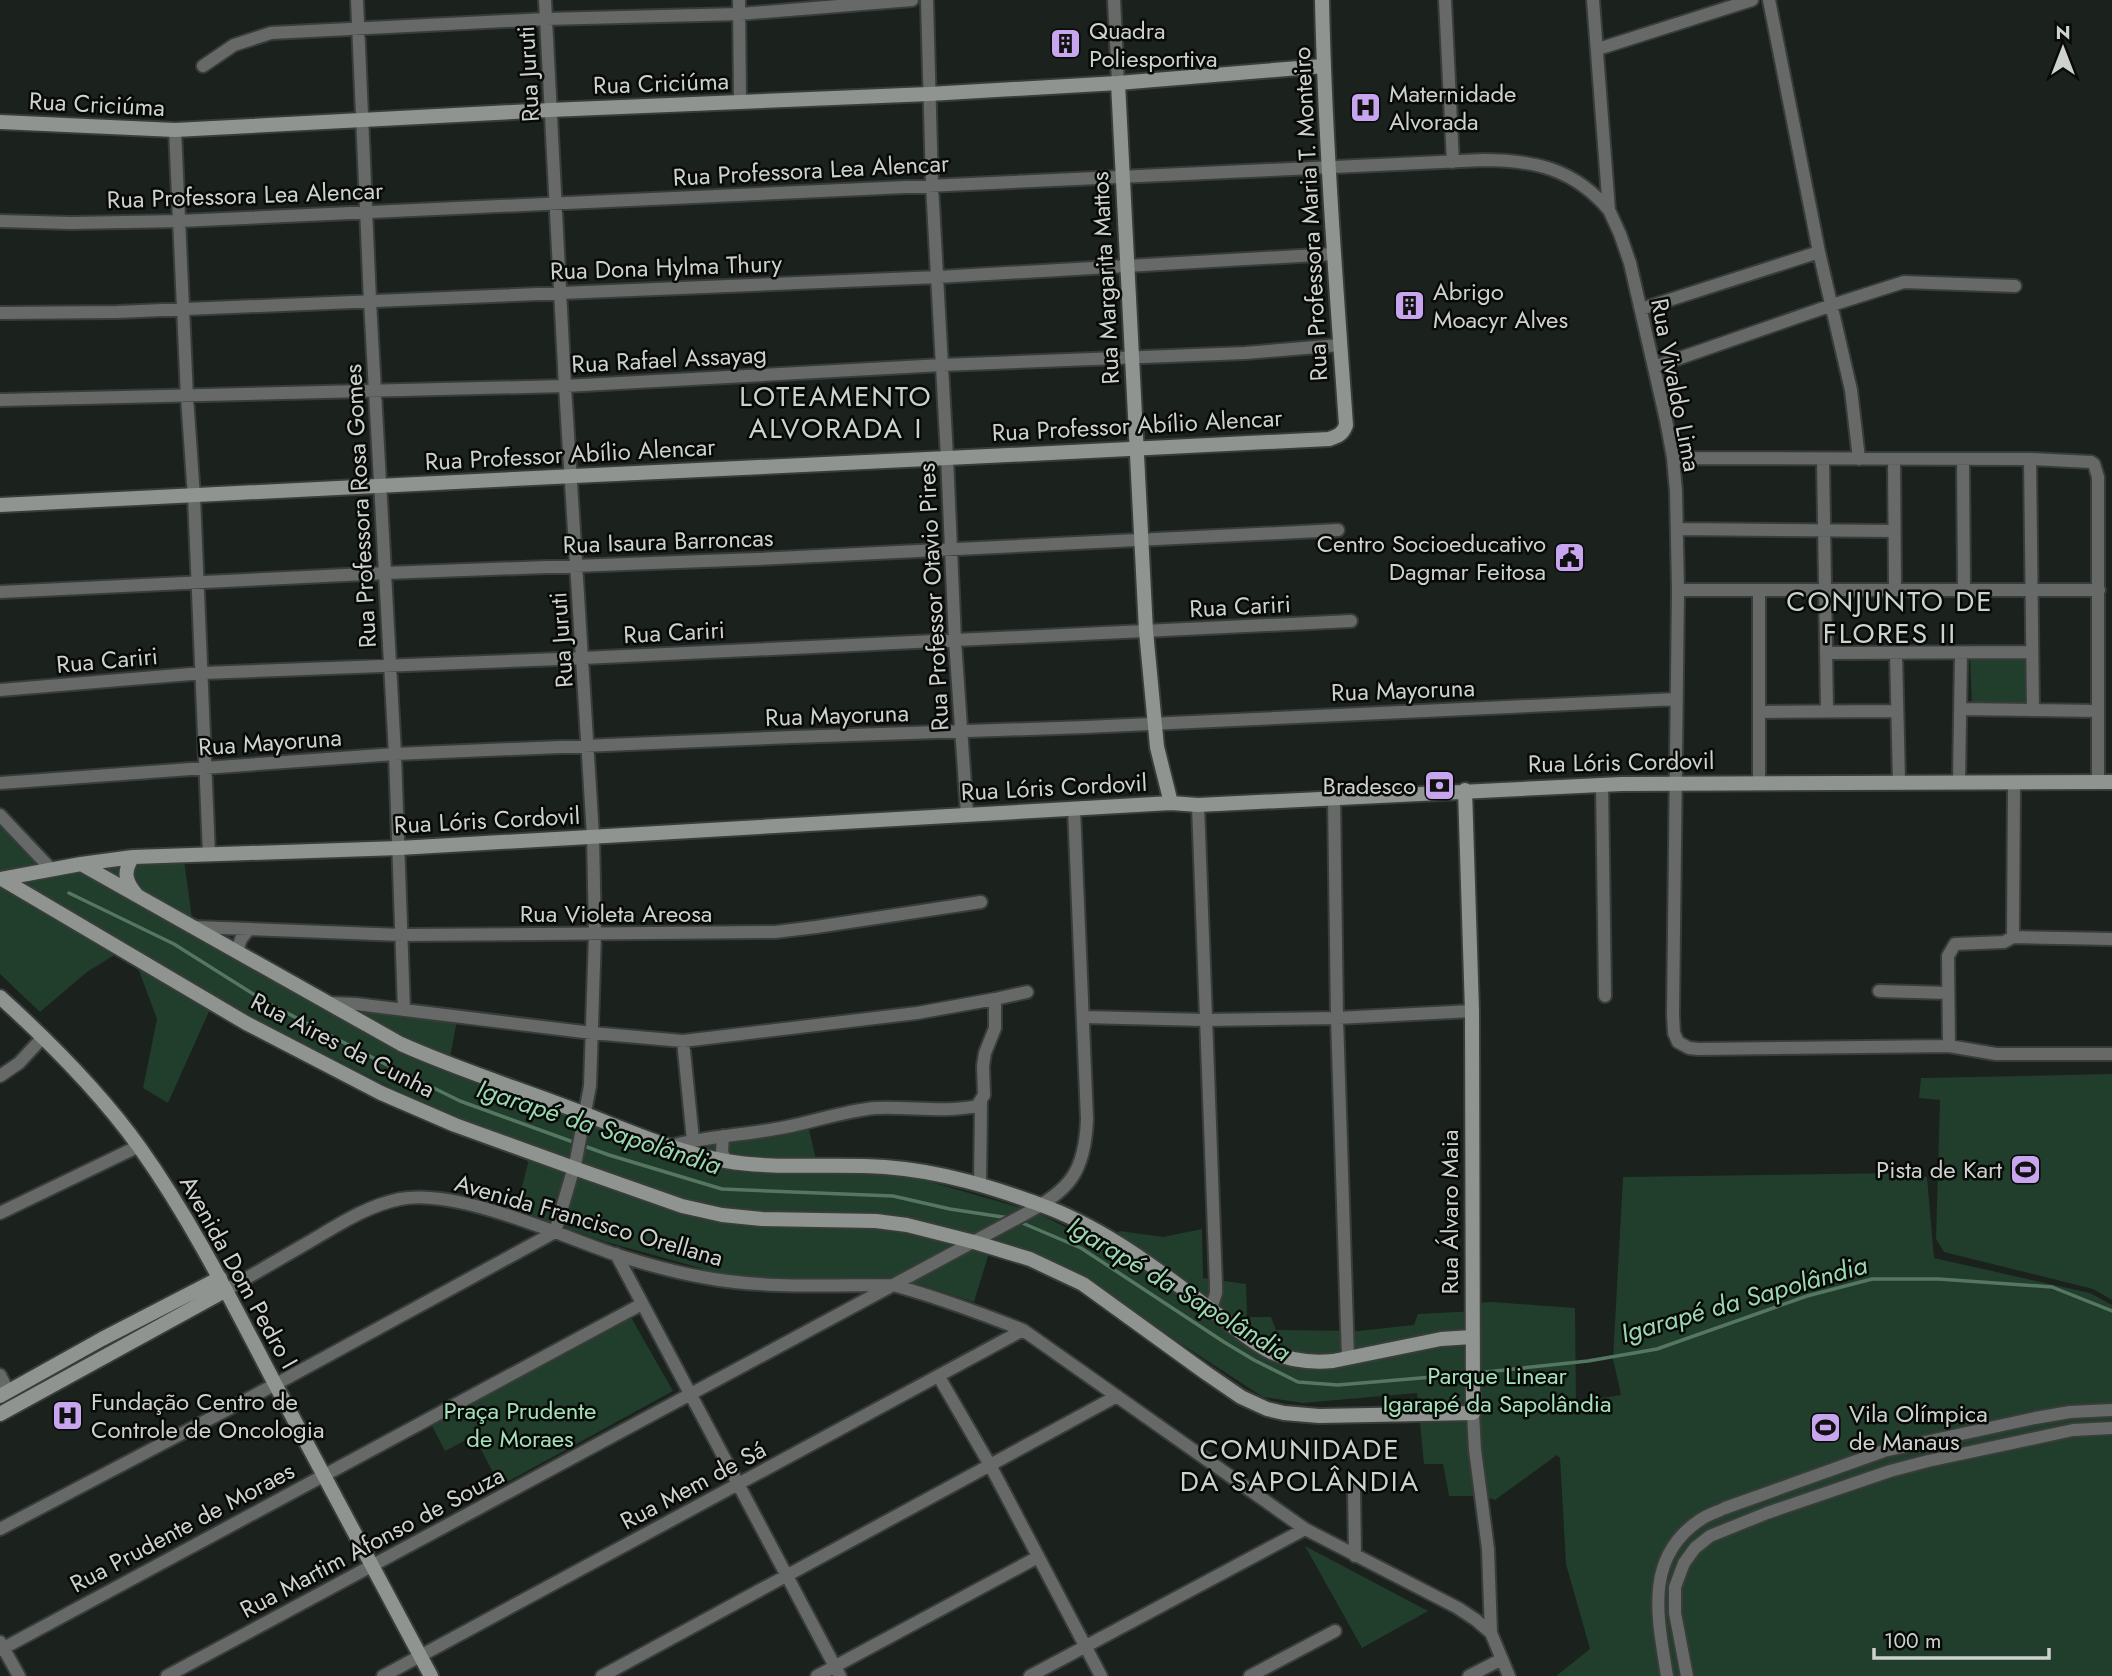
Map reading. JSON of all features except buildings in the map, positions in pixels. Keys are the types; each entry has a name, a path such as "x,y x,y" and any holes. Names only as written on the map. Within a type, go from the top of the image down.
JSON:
{"street":[{"name":"Rua Professora Rosa Gomes","path":"357,0 370,301 395,754 404,1010"},
{"name":"Rua Juruti","path":"545,0 565,386 593,836 596,934 591,1073 575,1164 555,1232"},
{"path":"739,0 740,102"},
{"path":"203,66 234,46 271,33 547,19 740,14 912,0"},
{"name":"Rua Professor Otavio Pires","path":"927,0 932,186 954,641 967,814"},
{"name":"Rua Margarita Mattos","path":"1114,0 1146,631 1157,747 1171,803"},
{"name":"Rua Professora Maria T. Monteiro","path":"1322,0 1328,166 1346,425"},
{"path":"1445,0 1453,162"},
{"name":"Rua Vivaldo Lima","path":"1593,0 1609,210 1630,263 1673,458 1678,529 1674,1033 1678,1042 1689,1048 1699,1049 1949,1046"},
{"path":"1598,48 1752,0"},
{"path":"1769,0 1819,252 1851,390 1858,460"},
{"name":"Rua Criciúma","path":"0,122 175,130 929,94 1118,83 1323,66"},
{"path":"175,130 203,673 209,854"},
{"name":"Rua Professora Lea Alencar","path":"0,221 180,221 1328,166 1512,160 1538,164 1561,172 1596,195 1609,210"},
{"path":"1641,309 1819,252"},
{"name":"Rua Dona Hylma Thury","path":"0,313 117,313 938,276 1334,254"},
{"path":"1654,368 1904,282 2015,286"},
{"name":"Rua Rafael Assayag","path":"0,400 565,386 1340,345"},
{"name":"Rua Professor Abílio Alencar","path":"0,505 1329,439 1342,433 1346,425"},
{"path":"1673,458 2030,460 2083,461 2094,464 2098,477 2098,711 2105,782"},
{"path":"1823,460 1827,710"},
{"path":"1894,460 1895,589"},
{"path":"1962,460 1964,589"},
{"path":"2030,460 2032,709"},
{"path":"1678,529 1895,531"},
{"name":"Rua Isaura Barroncas","path":"0,592 1338,530"},
{"path":"1678,590 2099,590"},
{"path":"1759,590 1759,783"},
{"name":"Rua Cariri","path":"0,690 203,673 583,658 1350,621"},
{"path":"1826,653 2032,652"},
{"path":"1896,653 1899,782"},
{"path":"1959,782 1961,653"},
{"name":"Rua Mayoruna","path":"0,783 395,754 1676,699"},
{"path":"1961,709 2098,711"},
{"path":"1760,712 1897,711"},
{"path":"2013,937 2014,782"},
{"name":"Rua Lóris Cordovil","path":"1,879 81,864 133,858 399,848 1171,803 1198,805 1602,784 2105,782"},
{"path":"1602,784 1605,996"},
{"name":"Rua Álvaro Maia","path":"1465,790 1472,1011 1473,1413 1488,1549 1491,1633"},
{"path":"1334,797 1337,1018 1348,1358"},
{"path":"1198,805 1216,1284 1211,1309"},
{"name":"Rua Martim Afonso de Souza","path":"167,1676 1041,1206 1063,1190 1077,1169 1086,1144 1087,1119 1074,809"},
{"path":"0,815 51,869"},
{"path":"133,858 128,864 126,879 136,895"},
{"name":"Rua Aires da Cunha","path":"81,864 382,1035 584,1121 726,1160 779,1165 885,1167 918,1171 980,1185 1070,1217 1099,1232 1259,1345 1285,1357 1315,1362 1441,1339 1472,1337"},
{"name":"Rua Aires da Cunha","path":"1,879 246,1023 381,1093 456,1125 575,1164 682,1206 722,1215 773,1220 876,1221 979,1239 1083,1284 1214,1379 1241,1397 1267,1409 1319,1416 1473,1413"},
{"name":"Rua Violeta Areosa","path":"195,927 402,935 775,932 981,902"},
{"path":"237,951 241,939 249,929"},
{"path":"2112,939 2013,937 2004,942 1959,942 1952,946 1948,956 1949,1046 1996,1054 2112,1054"},
{"path":"1879,991 1948,993"},
{"path":"329,1003 683,1041 917,1013 1027,992"},
{"name":"Avenida Dom Pedro I","path":"0,997 84,1079 139,1146 175,1199 223,1284 430,1676"},
{"path":"980,1185 981,1101 985,1053 995,1028 995,999"},
{"path":"1083,1017 1205,1020 1337,1018 1472,1011"},
{"path":"0,1076 19,1063 43,1037"},
{"path":"683,1041 693,1140"},
{"path":"670,1146 693,1140 786,1127 834,1114 875,1108 970,1107 977,1106 981,1101"},
{"path":"723,1136 722,1152 726,1160"},
{"path":"0,1213 139,1146"},
{"name":"Avenida Francisco Orellana","path":"223,1284 360,1212 403,1199 422,1198 463,1204 555,1232 616,1255 700,1277 753,1285 892,1285 986,1315 1023,1330 1305,1529 1458,1608 1491,1633 1509,1676"},
{"path":"0,1529 276,1384 555,1232"},
{"path":"616,1255 838,1671"},
{"path":"0,1375 4,1393 102,1339 223,1284"},
{"path":"0,1414 223,1284"},
{"name":"Rua Prudente de Moraes","path":"1,1646 642,1304"},
{"name":"Rua Mem de Sá","path":"383,1676 1023,1330"},
{"path":"939,1377 990,1465 1101,1676"},
{"path":"602,1676 1117,1396"},
{"path":"1667,1676 1657,1603 1659,1581 1663,1565 1672,1549 1682,1535 1701,1520 1725,1508 1884,1451 2070,1412 2112,1410"},
{"path":"2070,1412 2073,1430"},
{"path":"1687,1676 1674,1601 1675,1587 1684,1563 1695,1548 1710,1536 1767,1513 1890,1471 2073,1430 2112,1428"},
{"path":"1962,1433 1967,1453"},
{"path":"1821,1474 1827,1492"},
{"path":"1354,1489 1355,1556"},
{"path":"1761,1495 1767,1513"},
{"path":"1030,1676 1305,1529"},
{"path":"817,1676 838,1671 1038,1557"},
{"path":"1250,1676 1335,1631"},
{"path":"1,1646 19,1676"},
{"path":"1469,1676 1502,1659"}],"green space":[{"path":"1970,656 2026,656 2027,706 1972,706"},
{"name":"Vila Olímpica de Manaus","path":"0,826 45,872 115,862 184,860 194,933 330,1013 352,1007 457,1020 448,1069 681,1155 689,1140 808,1125 816,1171 899,1173 1036,1212 1098,1244 1120,1231 1163,1237 1202,1229 1203,1278 1246,1284 1247,1317 1271,1317 1276,1330 1358,1331 1414,1325 1418,1314 1476,1311 1476,1303 1575,1308 1576,1402 1621,1395 1613,1359 1623,1177 1900,1173 1927,1177 1934,1258 2090,1293 2112,1305 2112,1676 1556,1676 1590,1649 1566,1564 1560,1458 1557,1455 1495,1500 1484,1496 1449,1496 1443,1464 1424,1464 1417,1393 1303,1403 1263,1397 1057,1263 1023,1250 989,1253 974,1302 922,1285 884,1277 757,1280 729,1276 603,1241 516,1210 528,1163 525,1147 392,1088 215,998 168,1103 143,1088 157,1019 138,968 138,951 123,945 113,956 87,972 40,1012 0,974"},
{"name":"Pista de Kart","path":"2112,1074 2112,1300 2093,1289 1944,1252 1936,1239 1940,1100 1919,1098 1921,1078"},
{"name":"Praça Prudente de Moraes","path":"629,1314 673,1391 500,1486 474,1436 445,1451 430,1422"},
{"path":"1305,1546 1428,1611 1362,1648"}],"waterway":[{"name":"Igarapé da Sapolândia","path":"69,893 174,944 266,1002 460,1101 609,1155 722,1189 893,1196 950,1209 1009,1218"},
{"name":"Igarapé da Sapolândia","path":"1020,1222 1081,1248 1224,1342 1298,1382 1338,1385 1468,1374"},
{"name":"Igarapé da Sapolândia","path":"1476,1373 1588,1361 1657,1349 1807,1296 1872,1279 1939,1279 2052,1287 2112,1311"}],"place":[{"name":"Quadra Poliesportiva","path":"1066,44"},
{"name":"Maternidade Alvorada","path":"1366,107"},
{"name":"Abrigo Moacyr Alves","path":"1410,305"},
{"name":"Centro Socioeducativo Dagmar Feitosa","path":"1569,557"},
{"name":"Bradesco","path":"1439,785"},
{"name":"Pista de Kart","path":"2025,1169"},
{"name":"Fundação Centro de Controle de Oncologia","path":"68,1415"},
{"name":"Vila Olímpica de Manaus","path":"1826,1427"}],"district":[{"name":"LOTEAMENTO ALVORADA I","path":"836,412"},
{"name":"CONJUNTO DE FLORES II","path":"1890,617"},
{"name":"COMUNIDADE DA SAPOLÂNDIA","path":"1300,1465"}],"park label":[{"name":"Parque Linear Igarapé da Sapolândia","path":"1497,1389"}]}
